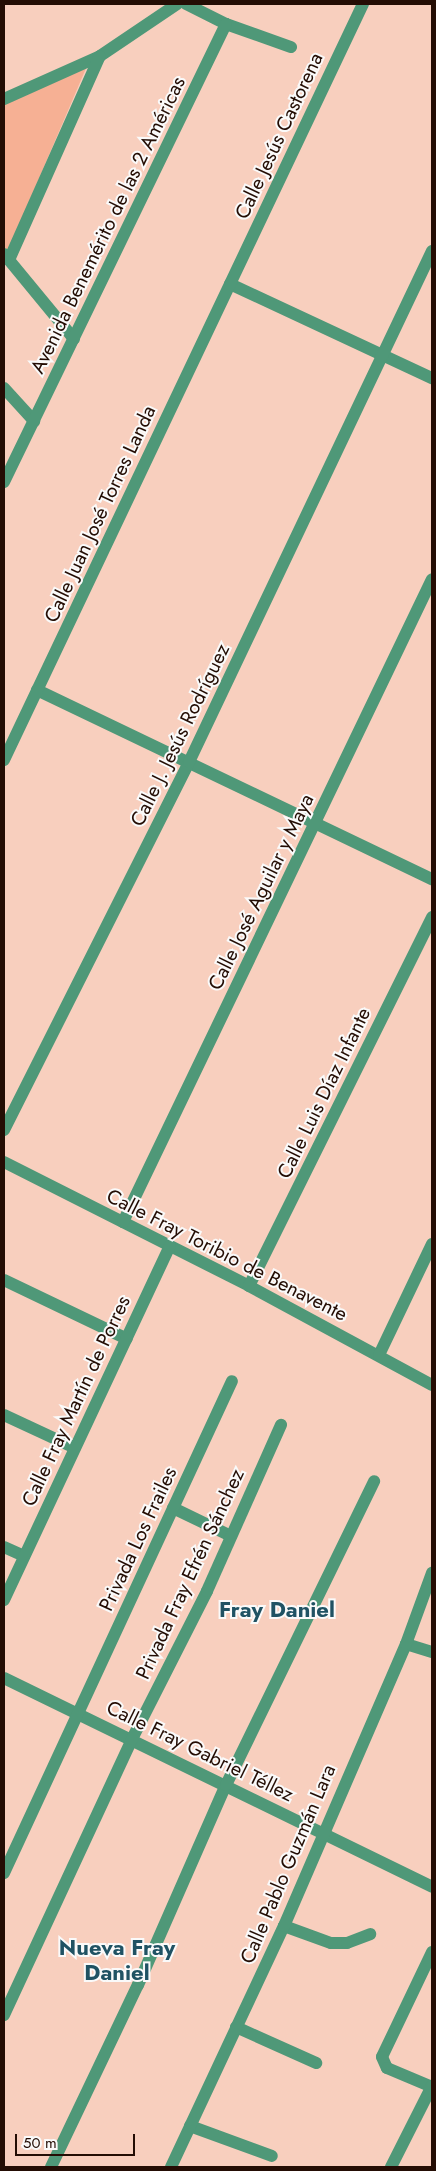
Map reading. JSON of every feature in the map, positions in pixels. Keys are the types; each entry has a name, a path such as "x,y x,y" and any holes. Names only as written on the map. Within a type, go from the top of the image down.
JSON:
{"street":[{"path":"4,99 100,56 177,4"},
{"path":"186,4 226,24 291,47"},
{"name":"Calle Jesús Castorena","path":"230,284 363,4"},
{"name":"Avenida Benemérito de las 2 Américas","path":"4,482 226,24"},
{"path":"74,339 6,257 100,56"},
{"name":"Calle J. Jesús Rodríguez","path":"4,1130 188,762 432,251"},
{"path":"230,284 382,353 432,378"},
{"name":"Calle Juan José Torres Landa","path":"4,760 230,284"},
{"path":"4,388 34,421"},
{"name":"Calle José Aguilar y Maya","path":"122,1222 432,579"},
{"path":"37,690 314,825 432,879"},
{"name":"Calle Luis Díaz Infante","path":"249,1286 432,917"},
{"name":"Calle Fray Toribio de Benavente","path":"4,1162 249,1286 432,1384"},
{"path":"379,1355 432,1244"},
{"name":"Calle Fray Martín de Porres","path":"4,1600 170,1246"},
{"path":"4,1280 127,1338"},
{"name":"Privada Los Frailes","path":"4,1874 232,1381"},
{"path":"4,1415 75,1448"},
{"name":"Privada Fray Efrén Sánchez","path":"4,2015 132,1739 231,1536 281,1425"},
{"path":"51,2167 138,1985 226,1785 374,1481"},
{"path":"172,1508 231,1536"},
{"path":"4,1547 24,1556"},
{"name":"Calle Pablo Guzmán Lara","path":"172,2167 284,1926 322,1831 406,1644 432,1573"},
{"path":"406,1644 432,1652"},
{"name":"Calle Fray Gabriel Téllez","path":"4,1678 322,1831 432,1888"},
{"path":"284,1926 331,1943 347,1943 370,1934"},
{"path":"391,2167 432,2087 387,2068 382,2058 432,1952"},
{"path":"236,2027 316,2063"},
{"path":"190,2126 272,2156"}],"shaded area":[{"path":"87,66 8,251 4,247 4,104"}],"district":[{"name":"Fray Daniel","path":"277,1610"},
{"name":"Nueva Fray Daniel","path":"117,1960"}]}
